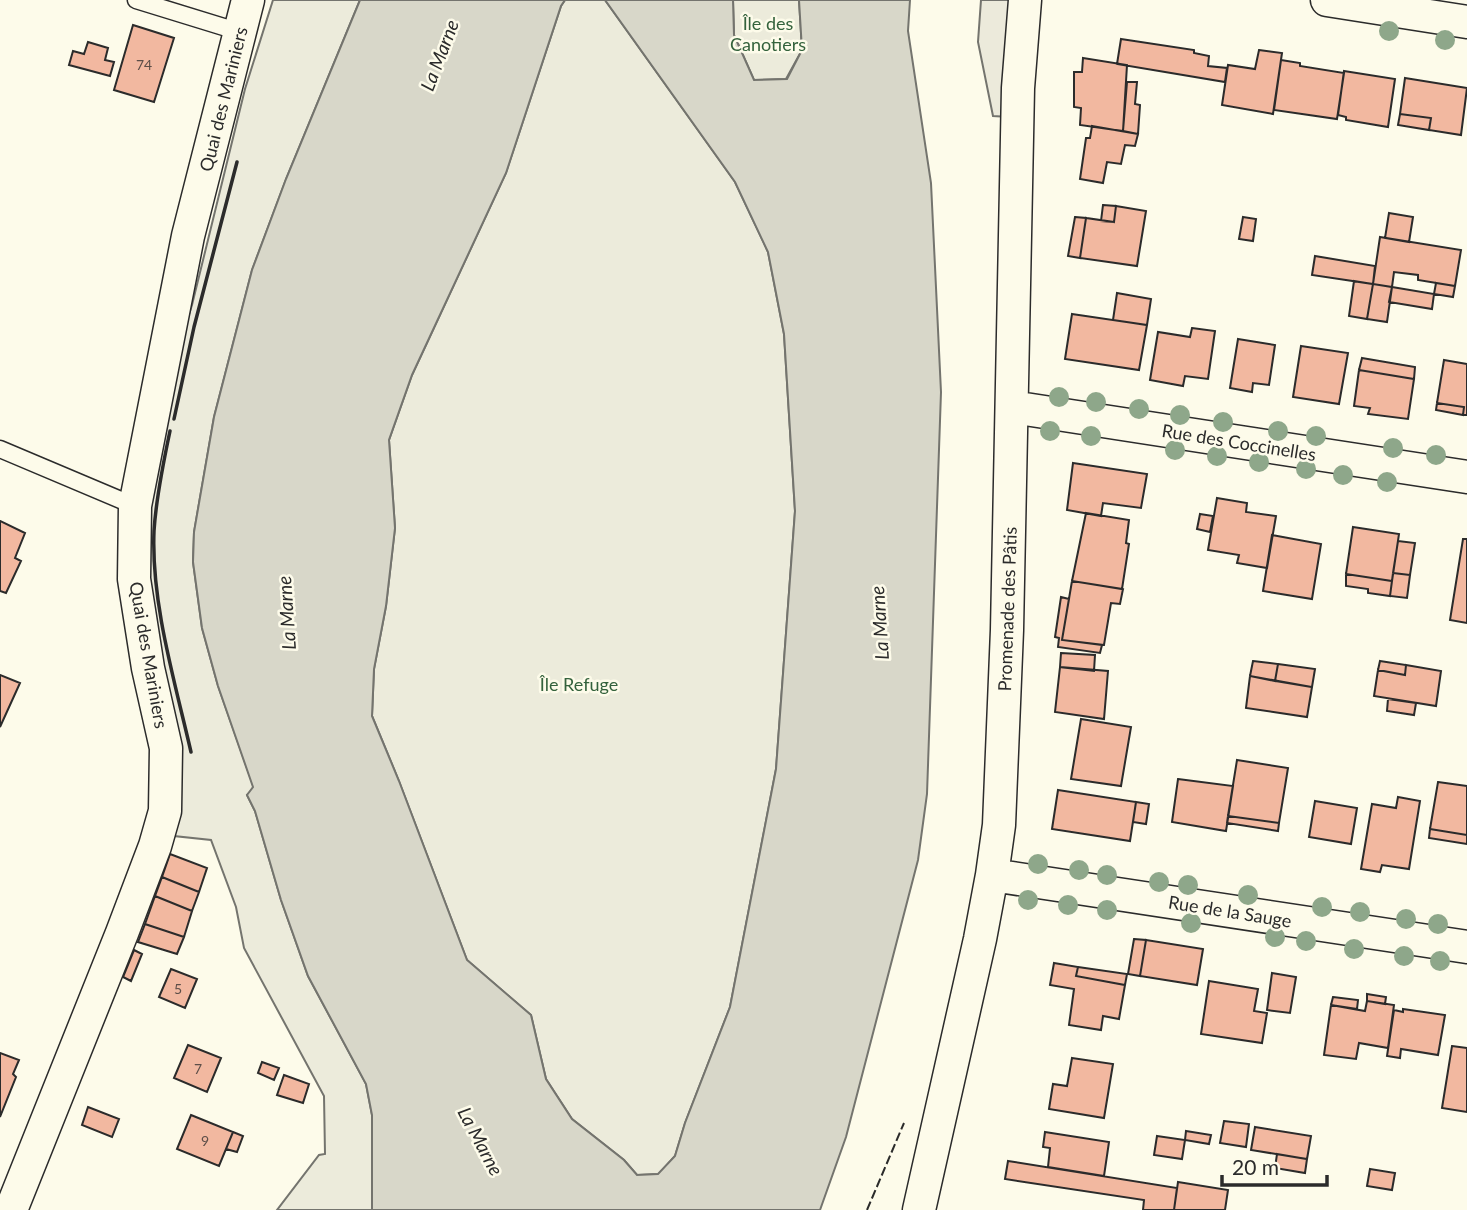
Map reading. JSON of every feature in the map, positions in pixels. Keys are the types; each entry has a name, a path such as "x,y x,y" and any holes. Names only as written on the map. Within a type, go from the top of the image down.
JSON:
{"street":[{"name":"Quai des Mariniers","path":"11,1210 122,933 155,846 165,811 166,748 148,667 134,579 135,506 188,236 248,0"},
{"name":"Promenade des Pâtis","path":"919,1210 992,875 999,825 1012,407 1018,88 1025,0"},
{"path":"1327,0 1467,22"},
{"name":"Rue des Coccinelles","path":"1012,407 1467,478"},
{"name":"Rue de la Sauge","path":"992,875 1467,947"}],"lane":[{"path":"136,0 240,32"},
{"path":"0,449 135,506"}],"green space":[{"path":"273,0 360,0 286,179 252,270 214,417 194,532 193,562 202,628 218,686 254,788 247,795 255,811 281,900 308,976 366,1084 372,1115 372,1210 277,1210 319,1155 325,1154 324,1096 244,948 236,907 211,840 174,836 153,623 146,520 179,346 192,305 245,89"},
{"name":"Île Refuge","path":"565,0 605,0 735,182 768,252 784,334 795,511 776,769 730,1007 675,1156 659,1174 637,1175 624,1160 572,1119 546,1079 531,1015 467,960 372,716 374,669 386,606 395,528 389,440 412,375 506,173"},
{"name":"Île des Canotiers","path":"733,0 799,0 802,50 786,79 754,80 734,35"}],"shaded area":[{"path":"981,0 1011,0 1009,117 993,116 978,42"}],"water":[{"name":"La Marne","path":"360,0 565,0 506,173 412,375 389,440 395,528 386,606 374,669 372,716 467,960 531,1015 546,1079 572,1119 624,1160 637,1175 658,1174 675,1156 730,1007 776,769 795,511 784,334 768,252 735,182 605,0 733,0 734,35 754,80 787,79 802,50 799,0 910,0 908,31 931,183 941,392 927,794 918,860 846,1137 820,1210 372,1210 372,1115 366,1084 308,976 281,900 255,811 247,795 253,787 218,686 202,628 193,562 194,532 214,417 252,270 286,179"}],"building":[{"path":"133,25 174,38 154,102 114,90"},
{"path":"1121,39 1194,50 1194,53 1209,56 1208,66 1227,68 1225,82 1117,64"},
{"path":"88,42 108,48 105,60 114,62 110,76 69,65 73,51 84,54"},
{"path":"1259,50 1282,53 1273,114 1222,105 1228,65 1255,69"},
{"path":"1083,58 1127,65 1123,131 1080,125 1081,108 1074,107 1074,72 1082,72"},
{"path":"1281,60 1344,73 1337,119 1274,110"},
{"path":"1344,71 1395,79 1388,127 1346,120 1346,117 1338,115"},
{"path":"1405,78 1467,88 1461,135 1429,130 1431,118 1400,114"},
{"path":"1127,82 1137,82 1135,104 1140,105 1138,134 1123,131"},
{"path":"1400,114 1431,118 1429,130 1398,125"},
{"path":"1092,126 1138,134 1135,146 1125,145 1121,164 1107,162 1103,183 1080,179 1086,138 1090,138"},
{"path":"1103,205 1116,206 1114,222 1101,221"},
{"path":"1116,206 1146,211 1137,266 1080,258 1086,218 1114,222"},
{"path":"1389,213 1413,217 1409,242 1385,238"},
{"path":"1075,217 1086,218 1080,258 1068,256"},
{"path":"1243,217 1256,219 1253,241 1239,239"},
{"path":"1380,237 1461,250 1455,286 1418,280 1418,275 1394,272 1392,287 1373,284"},
{"path":"1315,256 1375,266 1373,284 1312,275"},
{"path":"1354,281 1373,284 1367,319 1349,316"},
{"path":"1436,283 1455,286 1453,297 1434,294"},
{"path":"1373,284 1392,287 1387,322 1367,319"},
{"path":"1392,287 1434,294 1432,309 1389,302"},
{"path":"1117,293 1151,299 1147,325 1113,320"},
{"path":"1072,314 1147,325 1139,370 1065,359"},
{"path":"1192,328 1215,331 1208,379 1185,376 1183,386 1150,380 1158,332 1190,337"},
{"path":"1238,339 1275,345 1269,385 1253,383 1252,392 1230,388"},
{"path":"1301,346 1348,353 1339,404 1293,397"},
{"path":"1362,358 1415,367 1414,379 1359,370"},
{"path":"1444,360 1467,364 1467,415 1463,415 1464,407 1437,403"},
{"path":"1359,370 1414,379 1408,419 1368,414 1370,408 1354,406"},
{"path":"1437,403 1464,407 1463,415 1436,410"},
{"path":"1073,463 1147,474 1141,508 1103,503 1101,516 1067,510"},
{"path":"1217,498 1247,503 1246,512 1276,516 1267,568 1237,563 1239,555 1208,550"},
{"path":"1086,513 1129,520 1126,543 1129,544 1122,589 1072,581"},
{"path":"1200,514 1213,516 1210,532 1197,529"},
{"path":"0,521 25,533 15,558 21,561 6,593 0,591"},
{"path":"1353,527 1399,534 1392,581 1346,574"},
{"path":"1272,535 1321,544 1312,599 1263,591"},
{"path":"1463,539 1467,539 1467,623 1450,620"},
{"path":"1398,541 1415,543 1410,575 1393,573"},
{"path":"1393,573 1410,575 1407,598 1390,596"},
{"path":"1346,574 1392,581 1390,596 1346,586"},
{"path":"1072,581 1123,589 1120,604 1111,603 1104,645 1062,640"},
{"path":"1061,597 1069,599 1062,640 1102,645 1100,653 1058,647 1059,638 1055,637"},
{"path":"1061,653 1095,655 1094,671 1060,667"},
{"path":"1253,661 1278,664 1275,681 1250,676"},
{"path":"1380,661 1406,665 1405,675 1378,670"},
{"path":"1278,664 1315,669 1312,687 1275,681"},
{"path":"1406,665 1441,671 1436,706 1374,696 1378,670 1405,675"},
{"path":"1060,667 1108,671 1104,719 1055,712"},
{"path":"0,675 20,683 0,727"},
{"path":"1250,676 1312,687 1307,717 1246,708"},
{"path":"1388,699 1416,703 1414,715 1387,711"},
{"path":"1081,719 1131,727 1121,786 1071,779"},
{"path":"1237,760 1288,768 1279,823 1228,816"},
{"path":"1178,779 1233,786 1226,831 1172,822"},
{"path":"1438,782 1467,786 1467,835 1430,829"},
{"path":"1058,790 1136,802 1130,841 1052,829"},
{"path":"1398,797 1420,801 1409,869 1382,865 1380,872 1361,869 1372,804 1396,808"},
{"path":"1315,801 1357,808 1351,844 1309,837"},
{"path":"1136,802 1149,804 1146,824 1133,822"},
{"path":"1228,816 1279,823 1278,831 1227,823"},
{"path":"1430,829 1467,835 1467,844 1429,838"},
{"path":"170,854 207,868 199,892 162,877"},
{"path":"162,877 199,892 192,911 155,896"},
{"path":"155,896 192,911 184,937 145,924"},
{"path":"145,924 184,937 177,954 138,942"},
{"path":"1134,939 1146,940 1140,976 1128,974"},
{"path":"1146,940 1203,949 1197,985 1140,976"},
{"path":"134,950 142,954 131,981 123,977"},
{"path":"1054,963 1078,967 1076,976 1125,985 1119,1019 1103,1016 1101,1030 1069,1025 1074,989 1050,985"},
{"path":"1078,967 1127,974 1125,985 1076,976"},
{"path":"171,969 197,979 185,1008 159,997"},
{"path":"1272,973 1296,977 1290,1013 1267,1010"},
{"path":"1209,981 1258,989 1254,1011 1267,1013 1262,1043 1201,1034"},
{"path":"1367,994 1386,997 1385,1004 1367,1001"},
{"path":"1333,997 1358,1000 1357,1009 1331,1005"},
{"path":"1367,1001 1394,1005 1388,1048 1359,1043 1356,1059 1324,1055 1331,1005 1365,1011"},
{"path":"1403,1009 1445,1015 1438,1055 1401,1049 1400,1058 1387,1056 1394,1010 1403,1012"},
{"path":"188,1045 221,1058 207,1092 174,1078"},
{"path":"1452,1046 1467,1048 1467,1112 1442,1108"},
{"path":"0,1053 19,1060 13,1074 16,1077 0,1117"},
{"path":"1072,1058 1113,1064 1104,1118 1049,1109 1053,1084 1067,1086"},
{"path":"262,1062 279,1068 274,1080 258,1073"},
{"path":"284,1075 309,1084 303,1103 277,1095"},
{"path":"88,1107 119,1119 112,1137 82,1125"},
{"path":"191,1115 233,1132 219,1166 177,1149"},
{"path":"1224,1121 1249,1124 1246,1147 1220,1143"},
{"path":"1255,1127 1311,1136 1307,1159 1251,1150"},
{"path":"1186,1131 1211,1135 1209,1144 1185,1140"},
{"path":"233,1132 243,1136 237,1152 226,1149"},
{"path":"1045,1132 1109,1142 1104,1176 1048,1167 1050,1148 1043,1147"},
{"path":"1157,1136 1185,1140 1182,1159 1154,1155"},
{"path":"1277,1154 1307,1159 1305,1173 1275,1168"},
{"path":"1008,1161 1177,1188 1174,1210 1143,1210 1144,1200 1005,1179"},
{"path":"1370,1169 1395,1173 1392,1190 1367,1186"},
{"path":"1178,1182 1228,1190 1225,1210 1174,1210"}],"fence":[{"path":"867,1210 904,1123"}],"wall":[{"path":"174,419 194,327 237,162"},
{"path":"170,431 156,506 154,558 165,642 191,752"}]}
